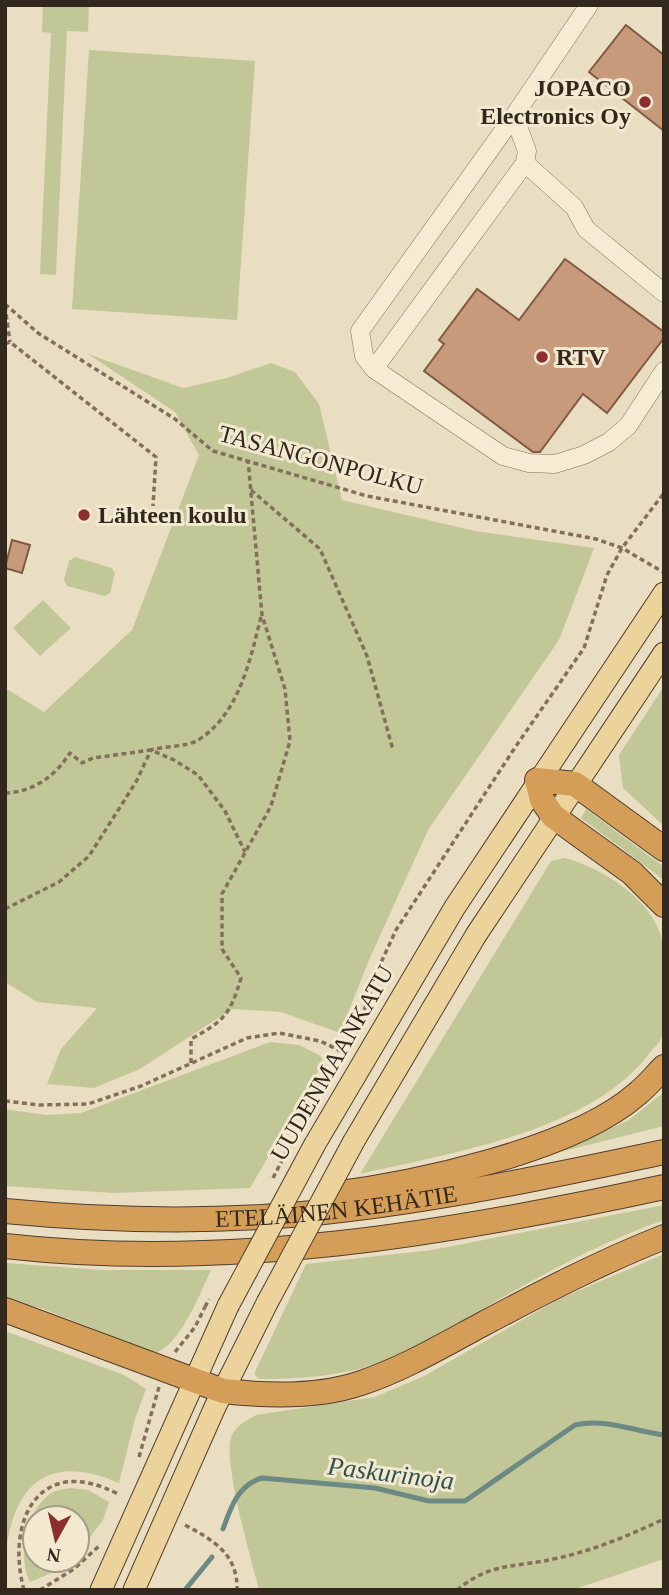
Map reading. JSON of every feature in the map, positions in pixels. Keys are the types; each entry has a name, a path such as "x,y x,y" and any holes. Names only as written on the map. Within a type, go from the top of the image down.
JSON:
{"highway":[{"path":"664,849 575,784 537,780 542,800 553,816 632,873 664,905"},
{"path":"48,1215 239,1207 338,1194 416,1179 538,1145 594,1122 636,1096 664,1068"},
{"name":"ETELÄINEN KEHÄTIE","path":"5,1211 48,1215 193,1219 323,1212 471,1192 664,1152"},
{"name":"ETELÄINEN KEHÄTIE","path":"5,1247 97,1252 205,1253 316,1247 433,1233 664,1187"},
{"path":"5,1310 223,1391 284,1394 358,1384 397,1369 584,1272 664,1237"}],"main road":[{"name":"UUDENMAANKATU","path":"101,1590 149,1487 192,1381 306,1139 537,780 664,593"},
{"path":"135,1590 223,1391 267,1303 355,1141 476,935 664,653"},
{"path":"91,1590 117,1555"}],"street":[{"path":"589,5 514,116 364,322 361,344 364,356 374,369 503,456 529,463 555,464 584,455 609,442 628,426 664,371"},
{"path":"374,369 525,163 527,151 514,116"},
{"path":"525,163 574,207 586,229 664,293"}],"path":[{"path":"5,305 8,343 156,457 153,506"},
{"name":"TASANGONPOLKU","path":"5,305 38,333 175,419 213,452 367,496 573,534 622,548 663,572"},
{"path":"191,1063 191,1039 220,1023 232,1009 241,978 222,949 222,894 271,806 290,741 285,689 262,615 248,460"},
{"path":"250,489 320,549 367,656 393,750"},
{"path":"353,1041 379,967 396,930 516,746 584,648 607,575 622,548 664,493"},
{"path":"5,793 15,793 46,781 71,753 82,763 93,758 197,741 225,714 248,670 262,615"},
{"path":"151,750 198,775 225,811 245,853"},
{"path":"5,909 59,882 89,856 136,782 151,750"},
{"path":"5,1101 49,1105 88,1104 141,1086 247,1038 279,1033 320,1041 347,1054 340,1065"},
{"path":"290,1145 306,1139"},
{"path":"137,1464 152,1405 166,1370 205,1307"},
{"path":"24,1590 18,1569 19,1540 34,1499 45,1488 69,1480 96,1482 118,1494"},
{"path":"457,1590 481,1572 558,1559 622,1539 664,1519"},
{"path":"185,1525 223,1548 235,1570 237,1590"},
{"path":"40,1590 92,1556 107,1536"}],"green space":[{"path":"43,5 89,5 88,32 67,31 56,275 40,274 51,33 42,32"},
{"path":"89,50 255,61 237,320 72,309"},
{"path":"88,354 183,388 227,378 271,363 295,372 319,404 342,500 475,531 594,548 559,640 428,830 369,960 340,1033 281,1012 232,1009 140,1069 94,1088 47,1084 61,1049 97,1008 37,1002 5,982 5,688 44,712 132,630 199,455 175,412"},
{"path":"75,557 112,568 115,573 110,593 105,596 67,586 64,580 69,561"},
{"path":"43,600 71,628 40,656 13,628"},
{"path":"664,686 664,826 623,788 619,755"},
{"path":"586,809 664,867 664,880 581,818"},
{"path":"564,858 597,870 614,880 643,905 654,920 664,954 666,1016 661,1039 622,1081 591,1103 555,1121 516,1136 360,1174 551,861"},
{"path":"270,1042 299,1045 321,1056 323,1063 250,1188 113,1193 5,1186 5,1109 46,1115 81,1113"},
{"path":"664,1092 664,1126 556,1153 629,1120"},
{"path":"664,1205 664,1220 573,1259 397,1356 366,1367 313,1377 259,1379 254,1374 306,1264 432,1250"},
{"path":"664,1254 664,1559 572,1590 259,1590 231,1465 232,1435 239,1426 256,1415 375,1397 424,1376 559,1299"},
{"path":"5,1263 101,1270 211,1270 181,1330 164,1348 155,1353 43,1309 5,1299"},
{"path":"5,1331 124,1375 146,1389 135,1419 119,1483 93,1474 70,1471 51,1474 36,1483 23,1497 14,1515 5,1564"},
{"path":"71,1488 88,1490 109,1502 103,1520 91,1536 91,1504 40,1504 57,1491"},
{"path":"27,1574 49,1574 30,1582"}],"building":[{"name":"JOPACO Electronics Oy","path":"626,25 664,55 664,131 589,72"},
{"name":"RTV","path":"565,259 664,332 664,338 607,413 583,394 540,452 533,452 424,371 444,344 439,340 477,289 519,320"},
{"path":"12,540 30,545 22,573 5,568"}],"waterway":[{"name":"Paskurinoja","path":"223,1529 241,1491 262,1478 375,1488 429,1501 465,1501 575,1425 608,1424 664,1435"},
{"path":"185,1590 212,1557"}],"place":[{"name":"JOPACO Electronics Oy","path":"645,102"},
{"name":"RTV","path":"542,357"},
{"name":"Lähteen koulu","path":"84,515"}]}
